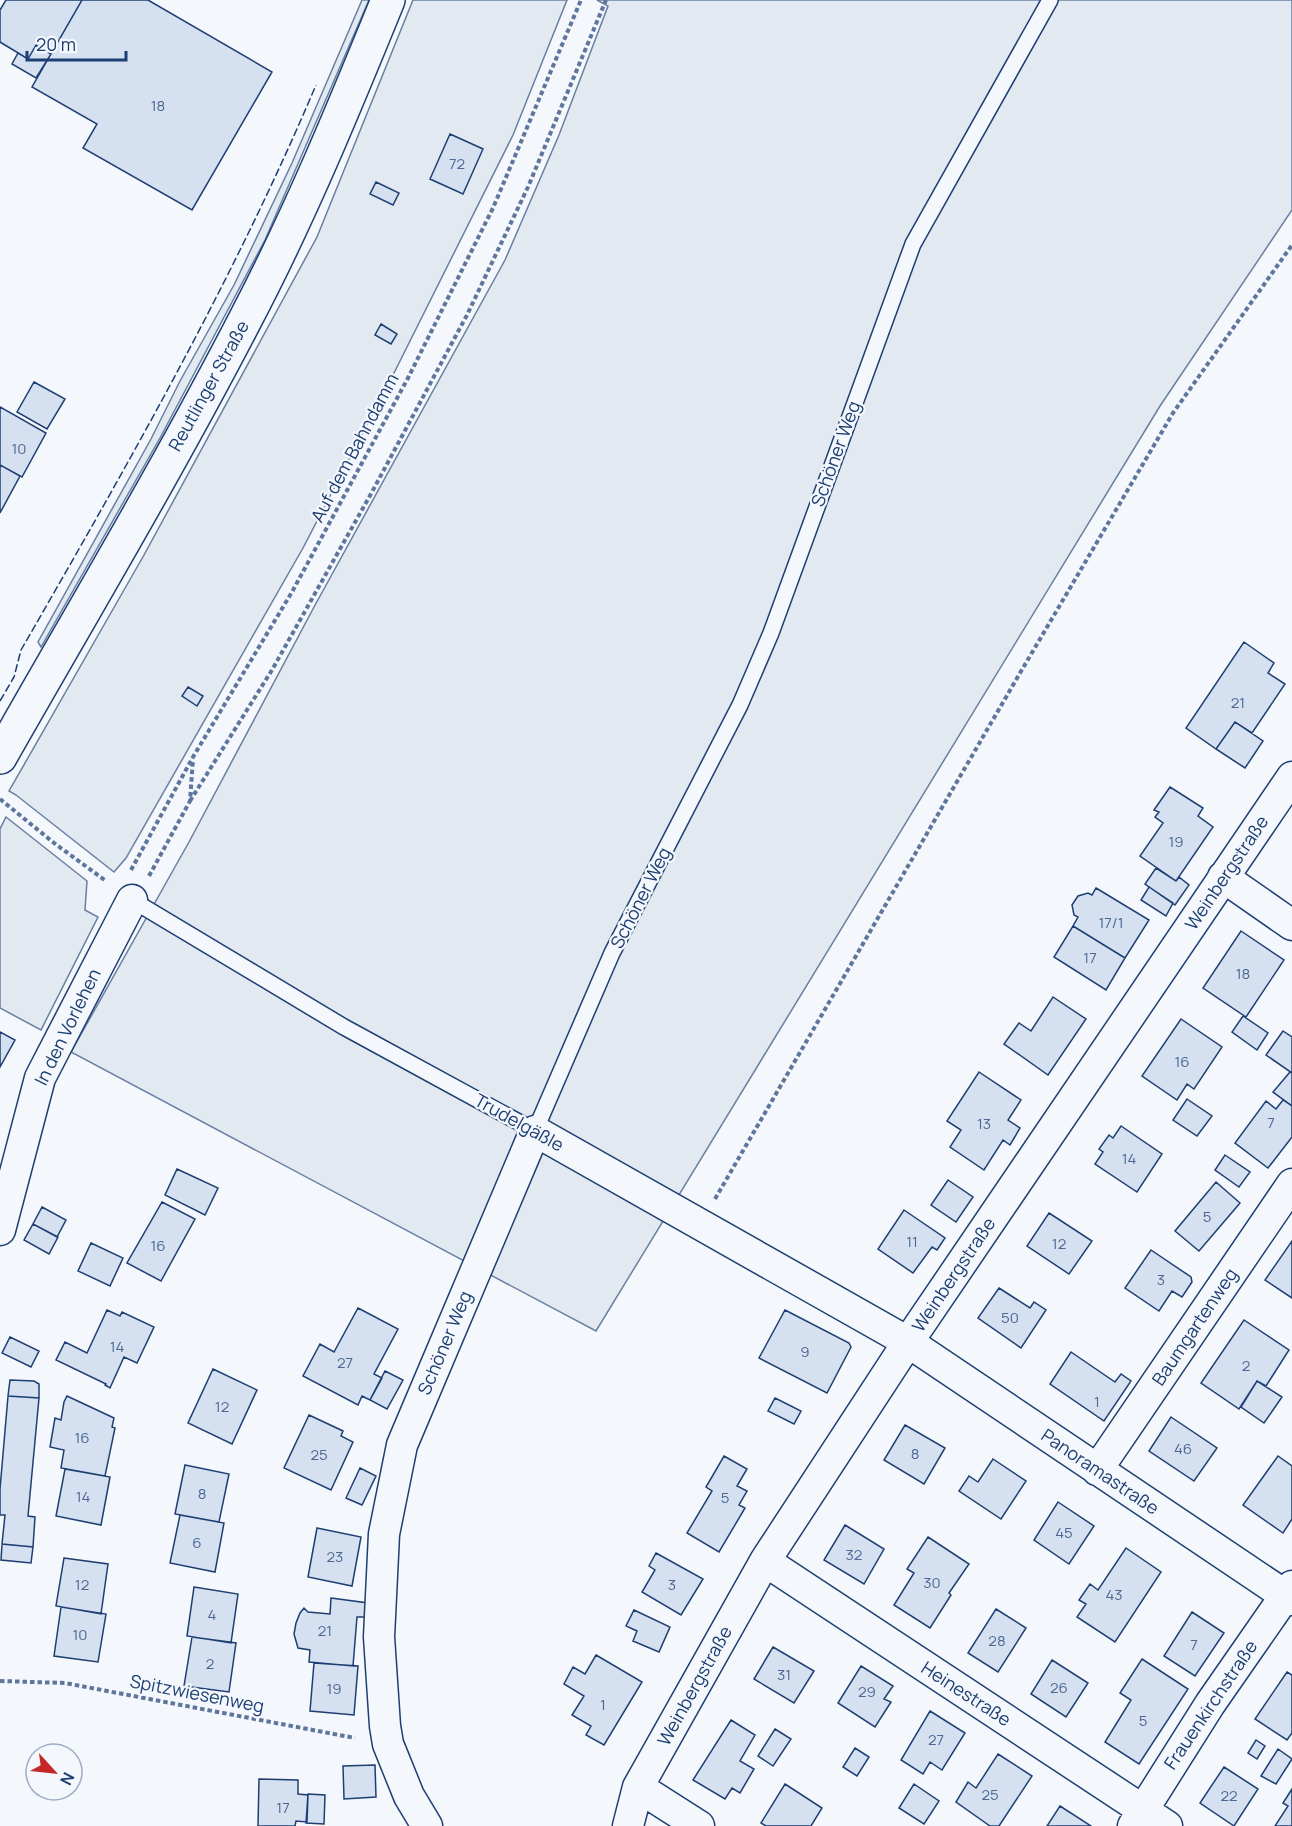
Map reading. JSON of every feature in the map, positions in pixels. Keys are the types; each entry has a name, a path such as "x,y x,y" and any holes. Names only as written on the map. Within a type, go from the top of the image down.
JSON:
{"main road":[{"name":"Reutlinger Straße","path":"0,757 134,523 246,318 309,188 388,0"}],"street":[{"name":"Weinbergstraße","path":"628,1826 638,1787 765,1561 908,1342 1292,777"},
{"path":"1223,877 1292,925"},
{"name":"In den Vorlehen","path":"0,1230 40,1078 124,884"},
{"name":"Trudelgäßle","path":"535,1131 908,1342"},
{"name":"Schöner Weg","path":"427,1826 409,1796 388,1744 385,1726 379,1637 384,1534 402,1445 535,1131"},
{"name":"Baumgartenweg","path":"1097,1470 1292,1184"},
{"name":"Panoramastraße","path":"908,1342 1097,1470 1290,1594"},
{"name":"Heinestraße","path":"765,1561 1148,1821"},
{"name":"Frauenkirchstraße","path":"1148,1821 1210,1704 1290,1594"},
{"path":"638,1787 699,1826"}],"lane":[{"name":"Schöner Weg","path":"535,1131 612,953 740,705 771,633 913,244 1050,0"},
{"name":"Trudelgäßle","path":"124,884 344,1027 535,1131"}],"path":[{"name":"Auf dem Bahndamm","path":"124,884 193,757 292,592 408,378 493,208 581,0"},
{"path":"0,799 54,843 124,884 148,878 190,801 272,670 372,492 467,315 528,187 606,0"},
{"path":"700,1224 1173,412 1292,245"},
{"path":"190,801 193,757"},
{"name":"Spitzwiesenweg","path":"0,1681 65,1683 388,1744"}],"shaded area":[{"path":"362,0 369,0 265,240 160,438 41,647 38,642 234,285 292,163"},
{"path":"413,0 567,0 513,135 396,369 303,548 126,858 114,872 9,791 144,555 317,237"},
{"path":"597,0 1292,0 1292,210 1160,406 596,1331 71,1052 189,842 314,607 505,260 559,135 608,6"},
{"path":"6,817 87,881 85,910 98,917 41,1030 0,1008 0,829"}],"building":[{"path":"6,0 82,0 51,54 36,45 28,59 0,42 0,10"},
{"path":"82,0 148,0 272,72 192,210 83,148 97,124 32,87"},
{"path":"36,45 51,54 36,78 12,64 18,53 28,59"},
{"path":"450,134 483,149 463,194 430,179"},
{"path":"376,182 399,193 393,205 370,194"},
{"path":"381,324 397,334 391,344 375,335"},
{"path":"34,382 65,399 47,429 17,412"},
{"path":"0,407 46,433 22,477 0,465"},
{"path":"0,465 20,476 0,513"},
{"path":"1244,642 1274,663 1268,673 1285,684 1252,733 1235,722 1216,749 1186,728"},
{"path":"188,687 203,696 197,706 182,696"},
{"path":"1235,722 1263,741 1245,768 1216,749"},
{"path":"1170,787 1203,808 1198,816 1213,827 1176,881 1140,856 1163,823 1155,817 1159,812 1154,810"},
{"path":"1156,868 1176,881 1179,877 1189,885 1175,905 1145,884"},
{"path":"1149,887 1173,903 1166,916 1141,900"},
{"path":"1096,888 1149,920 1125,958 1073,926 1078,917 1074,915 1072,905 1078,896 1088,893 1092,895"},
{"path":"1073,926 1125,958 1106,990 1054,957"},
{"path":"1241,931 1284,960 1246,1017 1203,988"},
{"path":"1053,997 1086,1019 1048,1075 1004,1044 1019,1023 1031,1031"},
{"path":"1243,1016 1268,1033 1257,1050 1232,1032"},
{"path":"1181,1019 1222,1047 1194,1089 1187,1084 1177,1100 1142,1076"},
{"path":"1283,1031 1292,1037 1292,1073 1266,1055"},
{"path":"0,1032 15,1040 0,1067"},
{"path":"979,1072 1021,1100 1008,1120 1020,1128 1010,1145 1003,1140 984,1170 950,1147 961,1130 947,1121"},
{"path":"1290,1072 1292,1073 1292,1106 1273,1092"},
{"path":"1187,1099 1212,1116 1197,1136 1173,1120"},
{"path":"1283,1100 1292,1106 1292,1137 1268,1168 1235,1143 1266,1101 1276,1109"},
{"path":"1121,1126 1162,1154 1137,1192 1095,1164 1103,1152 1099,1149 1109,1135 1113,1138"},
{"path":"1225,1155 1250,1172 1239,1187 1215,1170"},
{"path":"177,1169 218,1188 205,1215 165,1195"},
{"path":"948,1180 973,1197 956,1222 931,1205"},
{"path":"1216,1182 1240,1203 1199,1251 1175,1231"},
{"path":"162,1202 195,1219 161,1281 127,1263"},
{"path":"42,1207 66,1220 57,1237 33,1224"},
{"path":"904,1210 945,1238 937,1250 932,1247 913,1273 878,1249"},
{"path":"1049,1213 1092,1241 1069,1274 1027,1246"},
{"path":"33,1224 58,1237 49,1254 24,1240"},
{"path":"1292,1241 1292,1298 1265,1280"},
{"path":"91,1243 123,1258 110,1286 78,1271"},
{"path":"1151,1250 1191,1277 1192,1282 1182,1297 1172,1291 1159,1311 1125,1288"},
{"path":"999,1288 1030,1308 1034,1302 1046,1310 1021,1348 978,1318"},
{"path":"358,1308 398,1329 374,1374 382,1378 370,1400 362,1396 358,1405 303,1376 320,1344 334,1352"},
{"path":"107,1310 120,1316 122,1312 154,1327 137,1363 124,1357 110,1388 56,1360 65,1342 87,1353"},
{"path":"785,1310 849,1343 851,1347 827,1393 759,1358"},
{"path":"1244,1320 1289,1350 1266,1386 1257,1381 1239,1409 1201,1383"},
{"path":"10,1337 39,1351 31,1367 2,1353"},
{"path":"1071,1352 1115,1382 1121,1374 1131,1381 1104,1421 1050,1384"},
{"path":"213,1369 257,1390 232,1444 188,1423"},
{"path":"385,1371 403,1380 387,1409 370,1400"},
{"path":"10,1380 34,1381 39,1384 39,1398 8,1396"},
{"path":"1257,1381 1282,1397 1264,1423 1241,1407"},
{"path":"8,1396 39,1398 28,1516 35,1517 33,1547 2,1544 5,1515 0,1515 0,1489"},
{"path":"67,1396 114,1418 112,1427 115,1428 105,1476 61,1468 64,1450 50,1447 55,1418 61,1420"},
{"path":"775,1398 801,1411 794,1424 768,1411"},
{"path":"309,1415 343,1431 341,1436 353,1442 331,1490 284,1468"},
{"path":"1171,1417 1217,1448 1194,1481 1149,1451"},
{"path":"905,1425 945,1448 924,1484 884,1460"},
{"path":"724,1456 747,1469 737,1486 747,1491 739,1505 745,1508 719,1552 687,1533 712,1491 706,1487"},
{"path":"1278,1456 1292,1466 1292,1519 1283,1533 1243,1505"},
{"path":"993,1459 1026,1481 1001,1519 959,1491 969,1476 978,1482"},
{"path":"185,1465 229,1474 219,1522 175,1514"},
{"path":"360,1468 376,1476 362,1505 346,1498"},
{"path":"65,1469 110,1477 101,1525 56,1516"},
{"path":"1058,1502 1094,1526 1069,1564 1034,1540"},
{"path":"180,1515 224,1523 215,1572 170,1563"},
{"path":"845,1525 884,1549 864,1584 824,1560"},
{"path":"317,1528 361,1537 352,1586 308,1577"},
{"path":"928,1537 969,1564 949,1593 951,1595 930,1628 894,1605 914,1573 907,1569"},
{"path":"2,1544 33,1547 31,1563 1,1560"},
{"path":"1126,1548 1161,1572 1115,1642 1077,1617 1086,1604 1079,1600 1090,1584 1098,1590"},
{"path":"656,1553 703,1579 681,1615 642,1592 655,1570 649,1566"},
{"path":"64,1558 108,1564 101,1614 56,1606"},
{"path":"194,1587 238,1594 231,1643 187,1636"},
{"path":"331,1598 368,1603 366,1617 357,1617 353,1666 309,1662 310,1650 298,1648 294,1634 300,1613 304,1608 308,1612 330,1614"},
{"path":"61,1607 106,1614 98,1662 54,1656"},
{"path":"996,1609 1026,1628 998,1672 968,1653"},
{"path":"634,1610 670,1627 659,1652 633,1641 637,1631 626,1626"},
{"path":"1192,1612 1224,1633 1195,1676 1164,1656"},
{"path":"192,1637 236,1643 229,1692 184,1686"},
{"path":"773,1647 814,1671 794,1703 754,1679"},
{"path":"596,1655 642,1682 604,1745 586,1735 591,1726 572,1715 584,1696 564,1684 573,1667 585,1674"},
{"path":"1142,1659 1188,1689 1139,1764 1105,1742 1131,1700 1120,1693"},
{"path":"1052,1660 1088,1683 1066,1717 1031,1694"},
{"path":"314,1663 358,1666 354,1715 310,1711"},
{"path":"861,1666 893,1686 884,1699 891,1702 875,1727 838,1703"},
{"path":"1287,1672 1292,1675 1292,1733 1287,1740 1255,1719"},
{"path":"930,1711 965,1733 942,1770 930,1762 923,1774 901,1760"},
{"path":"731,1720 755,1735 740,1761 754,1769 740,1793 732,1788 725,1799 693,1780"},
{"path":"775,1729 791,1739 773,1766 758,1756"},
{"path":"1256,1740 1265,1746 1257,1759 1248,1753"},
{"path":"855,1748 869,1757 857,1776 843,1767"},
{"path":"1278,1749 1292,1759 1276,1784 1261,1776"},
{"path":"998,1754 1032,1776 999,1826 990,1826 956,1802 968,1782 976,1788"},
{"path":"375,1765 376,1797 344,1799 343,1766"},
{"path":"1224,1767 1258,1789 1234,1826 1200,1803"},
{"path":"259,1779 298,1780 298,1794 308,1795 307,1822 296,1821 295,1826 258,1826"},
{"path":"785,1784 822,1808 811,1826 766,1826 761,1823"},
{"path":"914,1784 939,1801 924,1824 899,1808"},
{"path":"1292,1789 1292,1826 1275,1826 1288,1806 1283,1803"},
{"path":"308,1794 325,1795 324,1824 306,1823"},
{"path":"1060,1806 1091,1826 1047,1826"}],"fence":[{"path":"0,701 14,677 21,650 139,442 214,301 250,230 316,85"}]}
